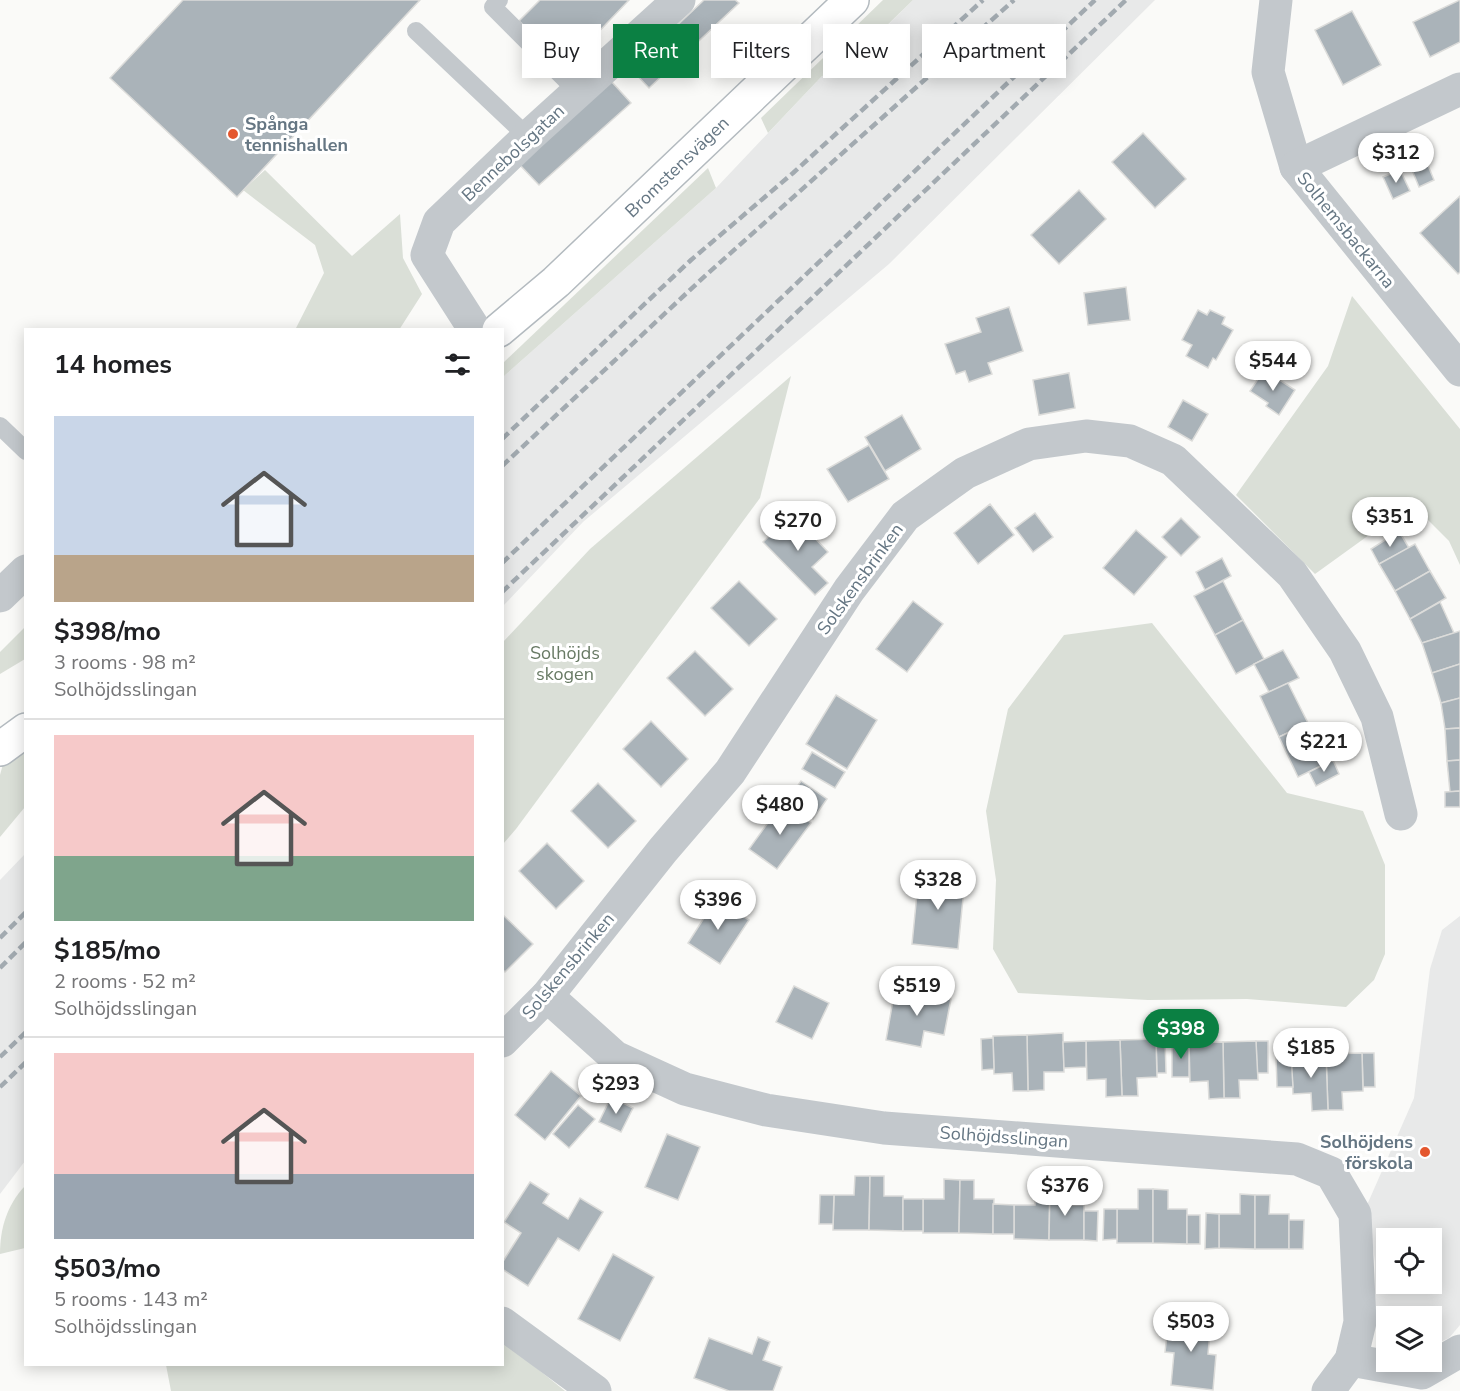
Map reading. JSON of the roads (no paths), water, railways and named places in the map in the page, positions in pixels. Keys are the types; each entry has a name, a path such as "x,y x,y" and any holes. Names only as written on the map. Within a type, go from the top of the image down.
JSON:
{"street":[{"name":"Bennebolsgatan","path":"474,328 427,255 439,222 528,137 679,0"},
{"name":"Bromstensvägen","path":"501,328 556,282 852,0"},
{"name":"Solhemsbackarna","path":"1276,0 1268,72 1296,168 1460,370"},
{"path":"1296,168 1460,89"},
{"name":"Solskensbrinken","path":"504,1039 547,996 663,850 730,772 849,590 905,516 965,473 1029,444 1086,436 1130,441 1173,460 1292,574 1345,651 1377,717 1401,814"},
{"path":"0,596 24,573"},
{"path":"0,749 24,731"},
{"name":"Solhöjdsslingan","path":"547,996 615,1057 685,1089 766,1110 884,1128 1297,1159 1332,1173 1355,1214 1360,1322 1351,1360 1328,1391"},
{"path":"504,1324 595,1391"},
{"path":"1351,1360 1422,1373 1460,1351"}],"lane":[{"path":"498,0 493,7 578,92"},
{"path":"416,31 528,137"},
{"path":"0,426 24,449"}],"railway":[{"path":"504,437 691,260 793,173 983,0"},
{"path":"504,464 706,275 1014,0"},
{"path":"504,561 1095,0"},
{"path":"504,590 1126,0"},
{"path":"0,938 24,914"},
{"path":"0,968 24,944"},
{"path":"0,1057 24,1034"},
{"path":"0,1087 24,1064"}],"place":[{"name":"Spånga tennishallen","path":"233,134"},
{"name":"Solhöjdens förskola","path":"1425,1152"}],"park label":[{"name":"Solhöjds skogen","path":"565,663"}]}
